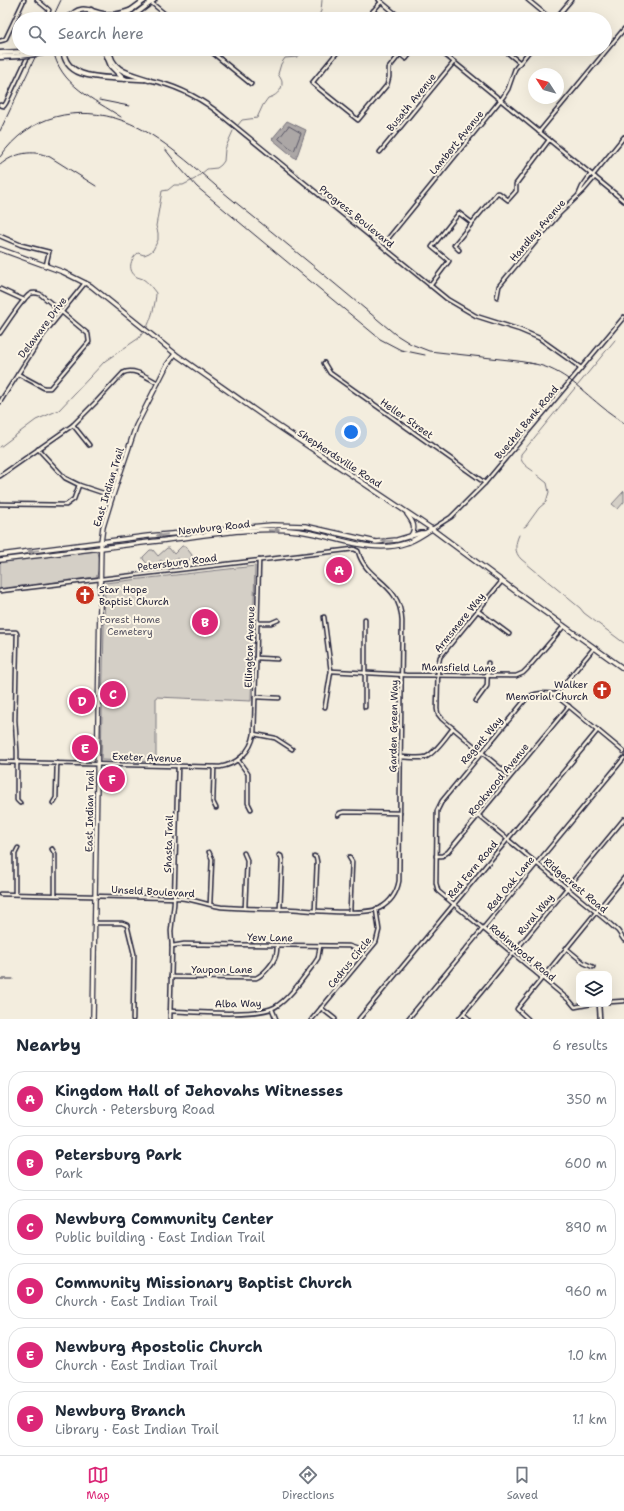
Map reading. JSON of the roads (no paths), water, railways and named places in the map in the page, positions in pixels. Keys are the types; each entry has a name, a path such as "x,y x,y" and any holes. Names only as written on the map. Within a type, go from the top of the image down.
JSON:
{"main road":[{"path":"124,12 133,10 140,0"},
{"path":"130,12 149,1"},
{"path":"137,12 149,1"},
{"path":"76,12 85,9 99,12"},
{"path":"0,53 12,54"},
{"path":"0,57 12,55"},
{"path":"64,56 70,67 78,73 90,76 125,79"},
{"path":"106,56 110,66 116,73 125,79"},
{"path":"111,56 113,62 120,70 127,74 149,80"},
{"name":"Shepherdsville Road","path":"0,249 70,274 103,295 175,354 277,425 432,529 624,669"},
{"name":"East Indian Trail","path":"93,1019 101,542 103,527 112,496 135,431 158,383 175,354"},
{"path":"404,510 414,525 414,531 410,537"},
{"name":"Newburg Road","path":"0,555 101,542 272,525 305,526 376,542 389,542 425,533"},
{"name":"Newburg Road","path":"0,560 205,535 278,530 307,532 370,546 387,547 407,543 422,536 432,529"}],"street":[{"path":"18,12 24,0"},
{"path":"37,0 48,10 48,12"},
{"path":"528,0 543,12"},
{"path":"561,12 571,0"},
{"path":"149,1 162,12"},
{"path":"373,11 380,1 393,12"},
{"path":"0,41 6,38 12,25"},
{"path":"612,44 624,29"},
{"path":"0,105 3,106 6,103 29,56"},
{"path":"217,56 251,84"},
{"path":"334,56 312,83 358,120 387,85 389,68 398,56"},
{"path":"447,56 624,201"},
{"path":"512,56 519,62"},
{"name":"Lambert Avenue","path":"386,241 500,100 508,89 519,62 525,56"},
{"path":"539,132 602,56"},
{"name":"Busath Avenue","path":"380,152 454,62"},
{"name":"Progress Boulevard","path":"125,79 149,80 183,90 203,101 430,286 456,305 476,316 521,330 539,338 581,368"},
{"name":"Handley Avenue","path":"497,297 500,286 560,213 578,196 624,137"},
{"path":"459,250 454,245 472,223 497,193 508,200 516,191 516,184 549,140"},
{"path":"430,286 449,261 432,247 459,213 472,223"},
{"path":"0,236 21,245 49,252 46,266"},
{"name":"Delaware Drive","path":"0,402 34,348 85,283"},
{"path":"0,289 24,300"},
{"path":"0,333 24,300 31,294 38,294 86,332 89,337 89,342 50,388 44,388 18,374"},
{"name":"Buechel Bank Road","path":"432,529 451,517 485,484 624,317"},
{"name":"Heller Street","path":"324,362 330,373 485,484"},
{"path":"0,476 73,425 125,371 133,371 158,383"},
{"path":"73,425 89,445"},
{"path":"38,449 62,476 69,481 112,496"},
{"path":"0,504 66,505 74,499 79,485"},
{"name":"Petersburg Road","path":"0,591 259,560 357,550"},
{"name":"Garden Green Way","path":"357,550 363,565 389,588 399,606 402,621 398,884 391,899 376,909"},
{"name":"Ellington Avenue","path":"254,734 259,560"},
{"name":"Armsmere Way","path":"502,581 440,657 437,675 438,714 510,776"},
{"path":"478,611 510,634"},
{"path":"324,617 331,671 325,707"},
{"path":"364,707 365,619"},
{"path":"257,623 274,623 278,620"},
{"name":"Mansfield Lane","path":"331,671 514,676 522,673 564,626"},
{"path":"0,632 17,633 15,720 17,800 20,803"},
{"path":"594,648 555,695 624,752"},
{"path":"256,658 277,659"},
{"path":"476,701 487,687 488,663"},
{"name":"Regent Way","path":"438,809 442,801 528,697 538,693 555,695"},
{"path":"255,697 278,698"},
{"name":"Rookwood Avenue","path":"436,856 442,856 448,852 569,706"},
{"path":"400,757 421,758 428,756 453,728"},
{"name":"Red Fern Road","path":"359,1019 598,730"},
{"path":"251,809 248,804 248,774 238,760 248,749 254,734 275,738 292,749"},
{"name":"Red Oak Lane","path":"410,1019 624,758"},
{"name":"Exeter Avenue","path":"0,762 214,767 224,766 238,760"},
{"path":"53,803 56,798 57,763"},
{"name":"Shasta Trail","path":"170,1019 172,946 170,932 175,898 178,766"},
{"path":"214,767 213,802 216,808"},
{"name":"Robinwood Road","path":"438,809 436,856 437,890 576,1007"},
{"path":"338,815 344,812 400,813"},
{"name":"Ridgecrest Road","path":"478,815 615,928 624,940"},
{"name":"Rural Way","path":"459,1019 624,819"},
{"path":"15,894 15,854 18,848"},
{"path":"52,849 55,854 55,895"},
{"path":"209,852 212,859 210,904"},
{"path":"244,853 247,860 245,908"},
{"path":"279,854 282,861 280,909"},
{"path":"314,856 316,857 317,862 315,910"},
{"path":"349,857 352,862 350,911"},
{"path":"528,1019 517,1009 624,878"},
{"name":"Unseld Boulevard","path":"0,894 175,898 193,900 220,907 245,908 350,911 366,911 376,909"},
{"name":"Cedrus Circle","path":"312,1019 376,942 379,935 379,922 376,909"},
{"path":"95,923 122,922 127,925 134,954 133,1019"},
{"name":"Yew Lane","path":"172,946 184,944 354,947 365,956"},
{"name":"Yaupon Lane","path":"171,977 256,978 274,960 277,945"},
{"name":"Alba Way","path":"170,1011 259,1012 272,1009 286,998 314,964 318,956 320,946"},
{"path":"566,948 584,963 593,967"},
{"path":"612,1002 624,1001"},
{"path":"599,1007 600,1019"},
{"path":"321,1008 335,1019"},
{"path":"272,1009 276,1019"},
{"path":"463,1014 469,1019"}],"water":[{"path":"287,121 306,130 296,159 272,139"}],"waterway":[{"path":"320,12 322,0"},
{"path":"238,125 242,120 257,118 268,98 280,91 282,82 278,74 281,64 285,58 298,56"},
{"path":"146,329 153,311 156,293 145,280 137,277 132,272 131,265 133,258 138,253 144,255 149,253 153,250 158,240 156,226 162,191 168,190 174,185 183,185 195,179 207,169 217,168 221,165 224,161 225,149 233,131"},
{"path":"0,447 36,420 59,410 105,361 139,338 144,331"},
{"path":"578,385 615,340"},
{"path":"533,471 521,460 521,454 575,388"},
{"path":"524,527 539,508 546,502 549,492 547,483 537,475"},
{"path":"519,535 516,548 517,554 521,559 584,613 624,643"}],"railway":[{"path":"55,12 61,0"},
{"path":"0,131 36,56"},
{"path":"55,56 62,72 70,82 89,97 121,117"},
{"path":"99,100 129,106"},
{"path":"0,157 25,131 55,117 72,114 89,114 106,116 124,121 138,127 179,154 395,334 411,344 429,351 535,364"},
{"path":"165,149 197,187 380,339 401,350 425,355"},
{"path":"0,165 17,155 37,153 50,157 96,186"},
{"path":"529,363 540,365 559,373 624,423"},
{"path":"0,979 13,979"}],"place":[{"name":"Kingdom Hall of Jehovahs Witnesses","path":"339,570"},
{"name":"Star Hope Baptist Church","path":"85,595"},
{"name":"Petersburg Park","path":"205,622"},
{"name":"Walker Memorial Church","path":"602,690"},
{"name":"Newburg Community Center","path":"113,694"},
{"name":"Community Missionary Baptist Church","path":"82,701"},
{"name":"Newburg Apostolic Church","path":"85,748"},
{"name":"Newburg Branch","path":"112,779"}],"park label":[{"name":"Forest Home Cemetery","path":"130,624"}]}
